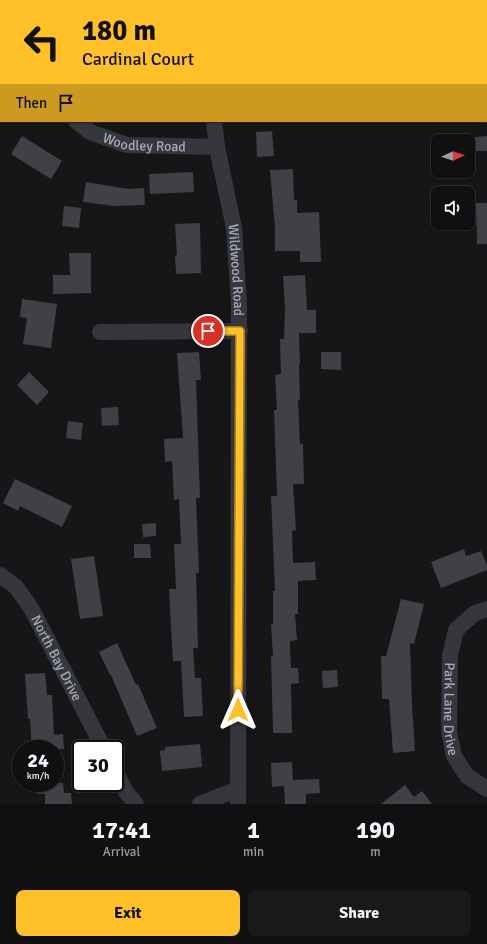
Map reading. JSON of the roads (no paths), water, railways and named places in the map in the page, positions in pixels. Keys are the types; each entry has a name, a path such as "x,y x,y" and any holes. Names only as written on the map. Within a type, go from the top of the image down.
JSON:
{"street":[{"name":"Woodley Road","path":"77,122 90,132 127,145 217,147"},
{"name":"Wildwood Road","path":"214,122 217,147 234,228 240,331 238,796"},
{"path":"100,332 240,331"},
{"name":"North Bay Drive","path":"0,575 16,587 31,608 99,740"},
{"name":"Park Lane Drive","path":"487,609 475,613 456,630 450,655 449,724 449,732 454,756 467,776 487,789"},
{"path":"124,788 136,804"},
{"path":"200,804 238,796"}]}
